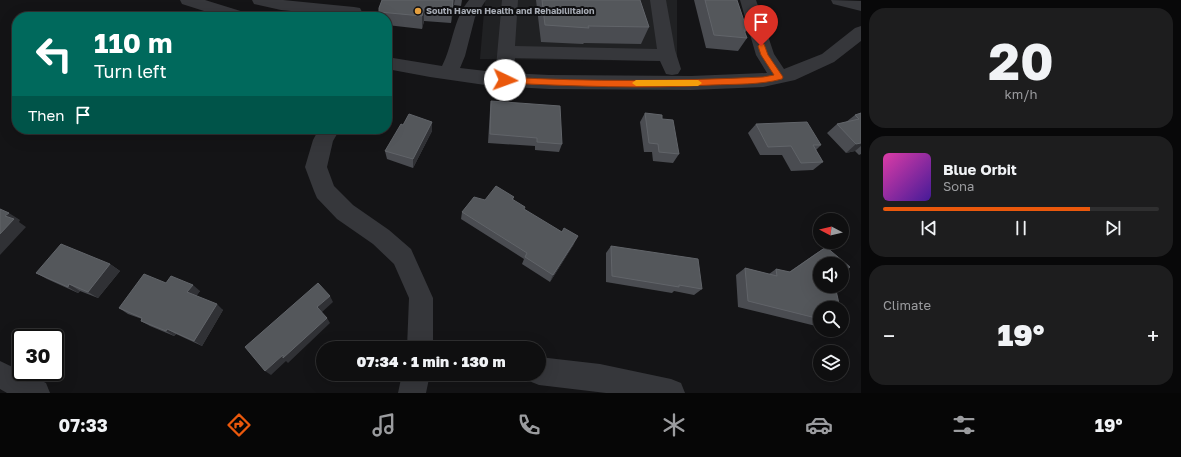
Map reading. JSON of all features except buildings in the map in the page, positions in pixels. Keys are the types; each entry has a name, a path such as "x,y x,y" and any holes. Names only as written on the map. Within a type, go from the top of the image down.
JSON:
{"street":[{"path":"188,0 225,12"},
{"path":"260,0 281,6 355,10"},
{"path":"448,73 457,54 472,5 478,0"},
{"path":"505,80 510,0"},
{"path":"658,0 667,55 676,83"},
{"path":"748,0 765,55 779,77"},
{"path":"839,0 861,6"},
{"path":"392,64 505,80 549,82 676,83 763,80 779,77 828,58 861,32"},
{"path":"506,52 667,55"},
{"path":"327,134 316,167 325,191 345,212 381,237 403,257 420,298 420,341"},
{"path":"546,372 600,378 671,393"},
{"path":"0,375 36,393"},
{"path":"412,393 415,381"}],"shaded area":[{"path":"485,0 677,0 677,61 480,59"}],"slow traffic":[{"path":"636,83 698,83"}],"place":[{"name":"South Haven Health and Rehabiliitaion","path":"418,11"}],"route":[{"path":"505,80 691,84 763,80 779,77 761,46"}]}
